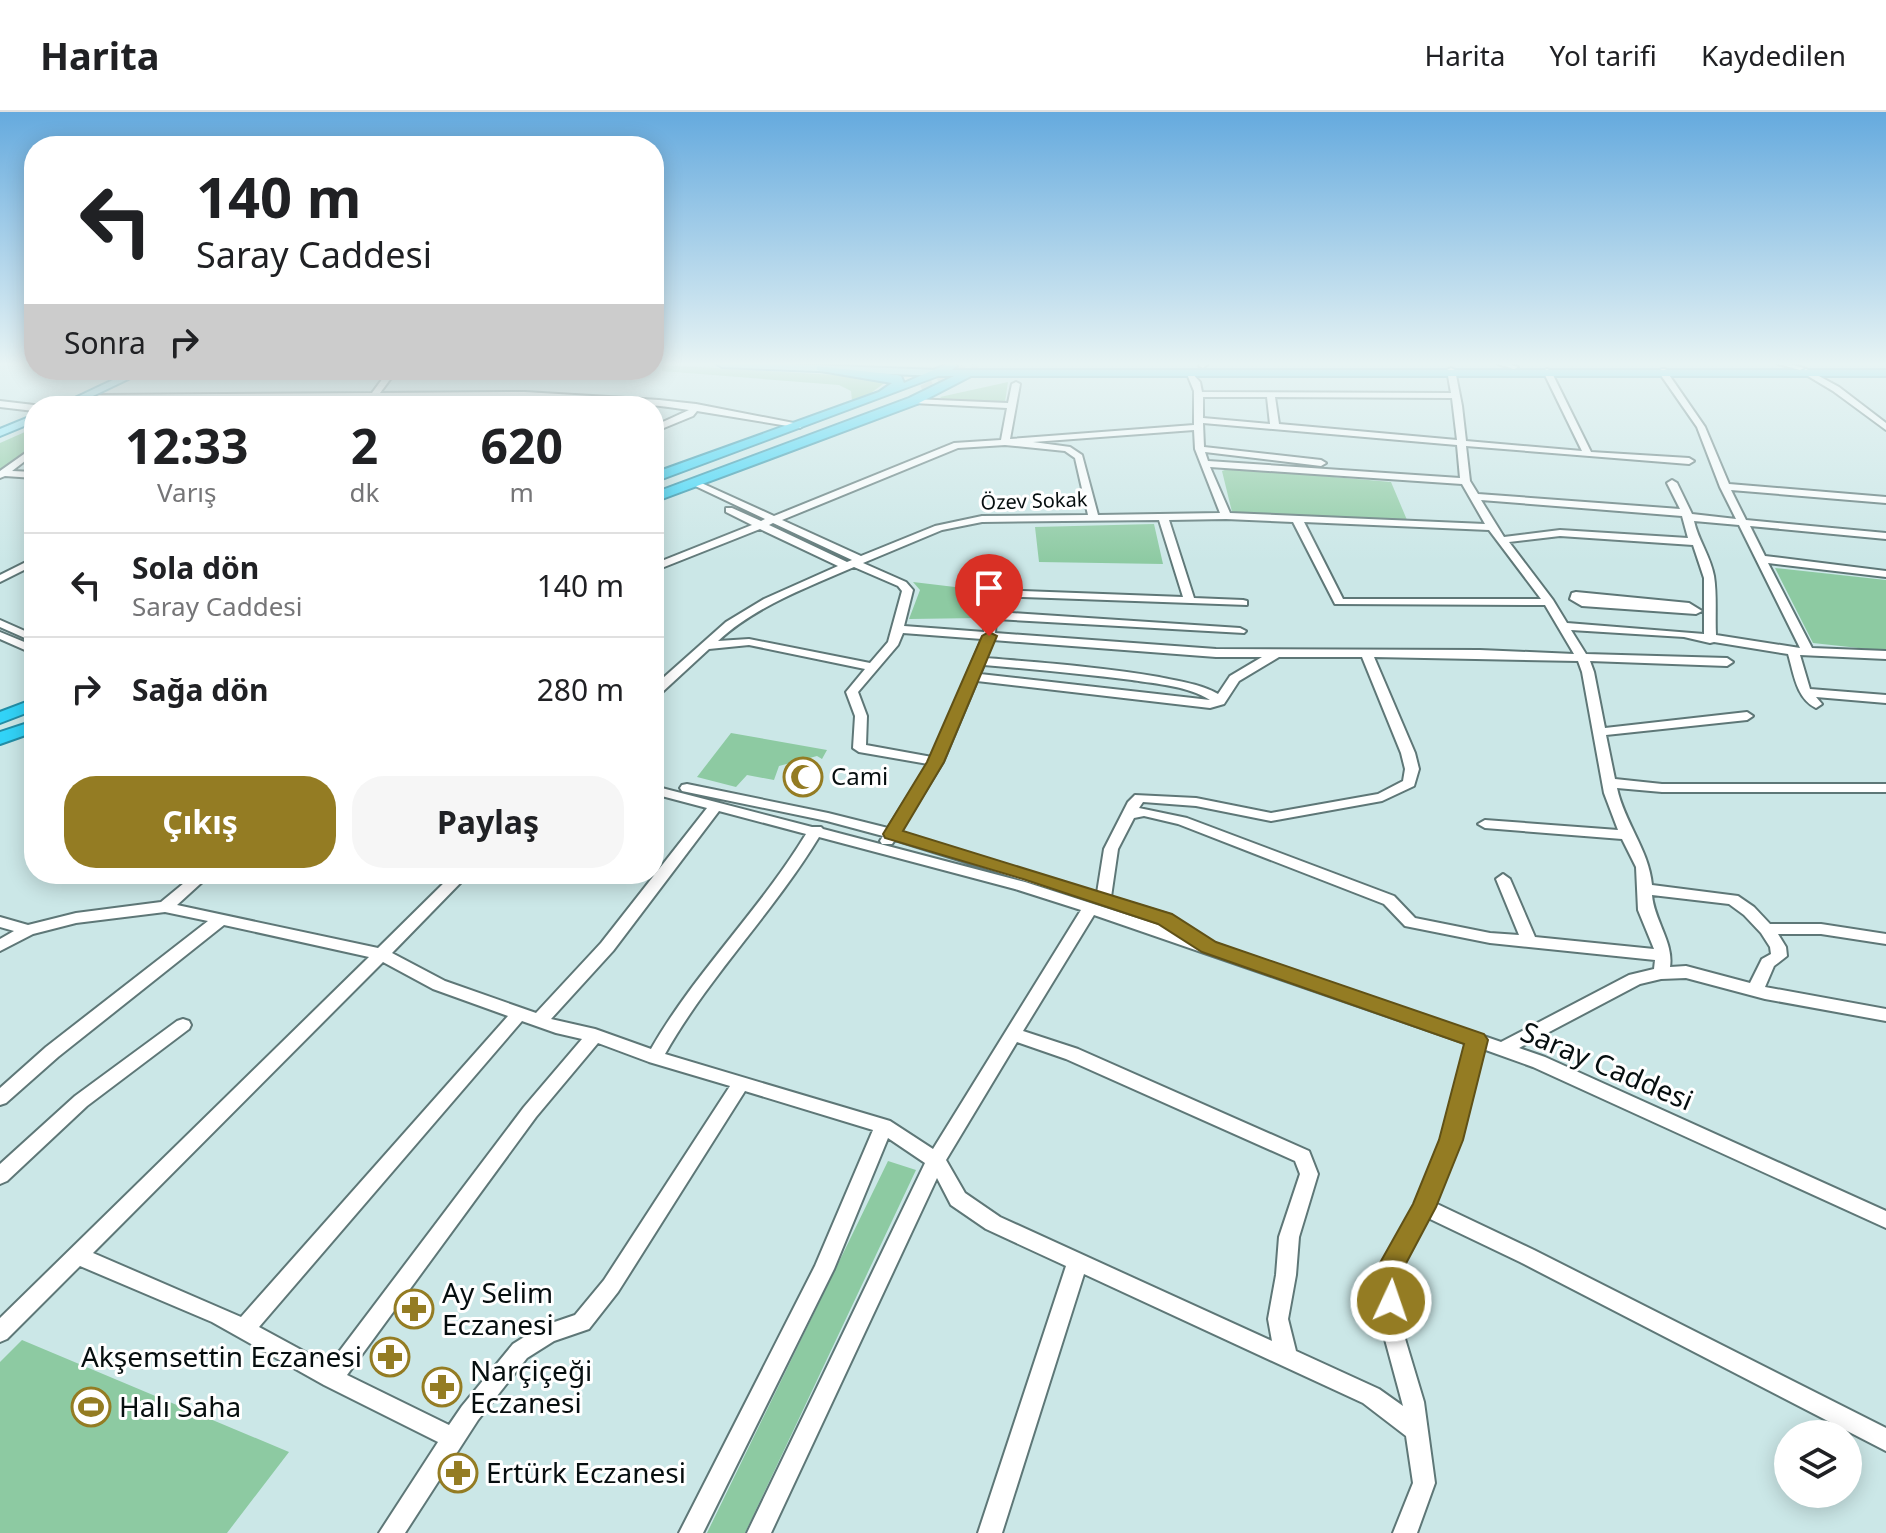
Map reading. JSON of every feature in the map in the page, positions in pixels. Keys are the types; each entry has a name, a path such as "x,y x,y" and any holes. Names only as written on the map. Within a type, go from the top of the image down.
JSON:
{"highway":[{"path":"664,477 786,430"},
{"path":"664,478 803,430"},
{"path":"664,487 815,430"},
{"path":"664,494 822,430"},
{"path":"5,716 24,707"},
{"path":"0,738 24,730"}],"main road":[{"path":"0,439 20,430"}],"street":[{"path":"1005,442 1007,430"},
{"path":"664,564 957,445 1131,430"},
{"path":"1199,430 1199,449 1226,516"},
{"path":"1314,430 1689,461"},
{"path":"1460,430 1465,481 1492,527 1547,600 1582,657 1618,816 1643,867 1646,910 1664,955 1661,973"},
{"path":"1576,430 1588,454"},
{"path":"1702,430 1725,487 1808,652"},
{"path":"1005,442 1067,449 1079,457 1093,516"},
{"path":"1199,449 1321,463"},
{"path":"1,474 24,457"},
{"path":"1205,464 1343,476 1465,481"},
{"path":"1,474 24,475"},
{"path":"1672,483 1688,515 1709,578 1710,640"},
{"path":"688,485 775,520 854,563"},
{"path":"688,485 762,526 902,584 908,590 894,643 851,696 861,716 859,748 936,762"},
{"path":"1725,487 1886,500"},
{"path":"1475,497 1886,536"},
{"path":"1163,516 1190,601"},
{"name":"Özev Sokak","path":"664,682 730,624 768,601 939,528 982,519 1226,516 1492,527"},
{"path":"1297,519 1339,602 1575,599 1582,603 1711,613"},
{"path":"1501,540 1560,533 1696,542"},
{"path":"1762,559 1886,574"},
{"path":"0,579 24,566"},
{"path":"883,848 936,762 973,677 989,636 993,593 1243,603"},
{"path":"992,615 1240,631"},
{"path":"0,623 24,634"},
{"path":"1564,626 1684,634 1793,651 1886,655"},
{"path":"898,629 1231,653 1727,662"},
{"path":"1215,629 1219,644 1231,653"},
{"path":"0,635 24,646"},
{"path":"705,646 749,642 872,667"},
{"path":"1793,651 1805,692 1816,704"},
{"path":"1220,701 1234,679 1276,653"},
{"path":"759,1533 936,1160 1096,903 1111,849 1140,798 1196,802 1271,817 1382,797 1409,783 1412,769 1408,753 1367,654"},
{"path":"979,661 1172,682 1210,692 1220,701"},
{"path":"973,677 1197,704 1220,701"},
{"path":"1805,692 1886,699"},
{"path":"1600,732 1747,716"},
{"name":"Saray Caddesi","path":"664,783 828,817 892,834 1096,903 1209,947 1539,1062 1886,1220"},
{"path":"1610,783 1662,788 1886,788"},
{"name":"Saray Caddesi","path":"664,792 1096,903"},
{"path":"664,873 717,805"},
{"path":"1129,814 1156,814 1182,821 1389,900 1410,922 1490,938 1664,955"},
{"path":"1485,824 1628,835"},
{"path":"655,1057 669,1029 774,893 816,830"},
{"path":"1503,879 1529,941"},
{"path":"165,907 192,884"},
{"path":"0,1332 452,884"},
{"path":"539,1021 607,947 656,884"},
{"path":"1646,889 1733,900 1749,911 1766,929 1778,947 1779,956 1768,963 1755,990"},
{"path":"0,946 28,930 76,918 165,907 381,954 439,985 539,1021 595,1035 655,1057 884,1126 936,1160 958,1199 993,1223 1371,1396 1417,1430"},
{"path":"0,1098 52,1052 221,919"},
{"path":"0,922 28,930"},
{"path":"1766,929 1821,929 1886,939"},
{"path":"1503,1049 1635,979 1661,973 1686,972 1755,990 1886,1015"},
{"path":"243,1330 519,1014"},
{"path":"0,1176 81,1101 183,1025"},
{"path":"1013,1034 1072,1054 1302,1156 1309,1174 1289,1237 1278,1319 1287,1358"},
{"path":"332,1378 530,1112 595,1035"},
{"path":"1405,1533 1424,1483 1413,1402 1393,1332 1389,1270 1424,1207 1451,1140 1477,1040"},
{"path":"391,1533 470,1413 520,1351 547,1334 582,1322 611,1286 742,1082"},
{"path":"691,1533 824,1269 884,1126"},
{"path":"1424,1207 1527,1256 1886,1440"},
{"path":"77,1255 219,1315 332,1378 454,1439"},
{"path":"990,1533 1077,1263"}],"green space":[{"path":"24,432 24,454 0,470 0,443"},
{"path":"1230,468 1391,482 1407,520 1232,512 1222,471"},
{"path":"1154,524 1163,564 1039,562 1035,527"},
{"path":"1775,568 1886,580 1886,651 1813,643"},
{"path":"913,582 980,590 979,618 909,619 920,590"},
{"path":"731,733 827,750 822,759 817,756 779,766 774,780 747,775 736,787 697,777"},
{"path":"888,1161 916,1170 745,1533 707,1533"},
{"name":"Halı Saha","path":"22,1340 289,1452 227,1533 0,1533 0,1362"}],"place":[{"name":"Cami","path":"803,777"},
{"name":"Ay Selim Eczanesi","path":"414,1309"},
{"name":"Akşemsettin Eczanesi","path":"390,1357"},
{"name":"Narçiçeği Eczanesi","path":"442,1387"},
{"name":"Halı Saha","path":"91,1407"},
{"name":"Ertürk Eczanesi","path":"458,1473"}],"route":[{"path":"989,636 936,762 892,834 1165,919 1209,947 1477,1040 1451,1140 1424,1207 1389,1270 1391,1301"}]}
